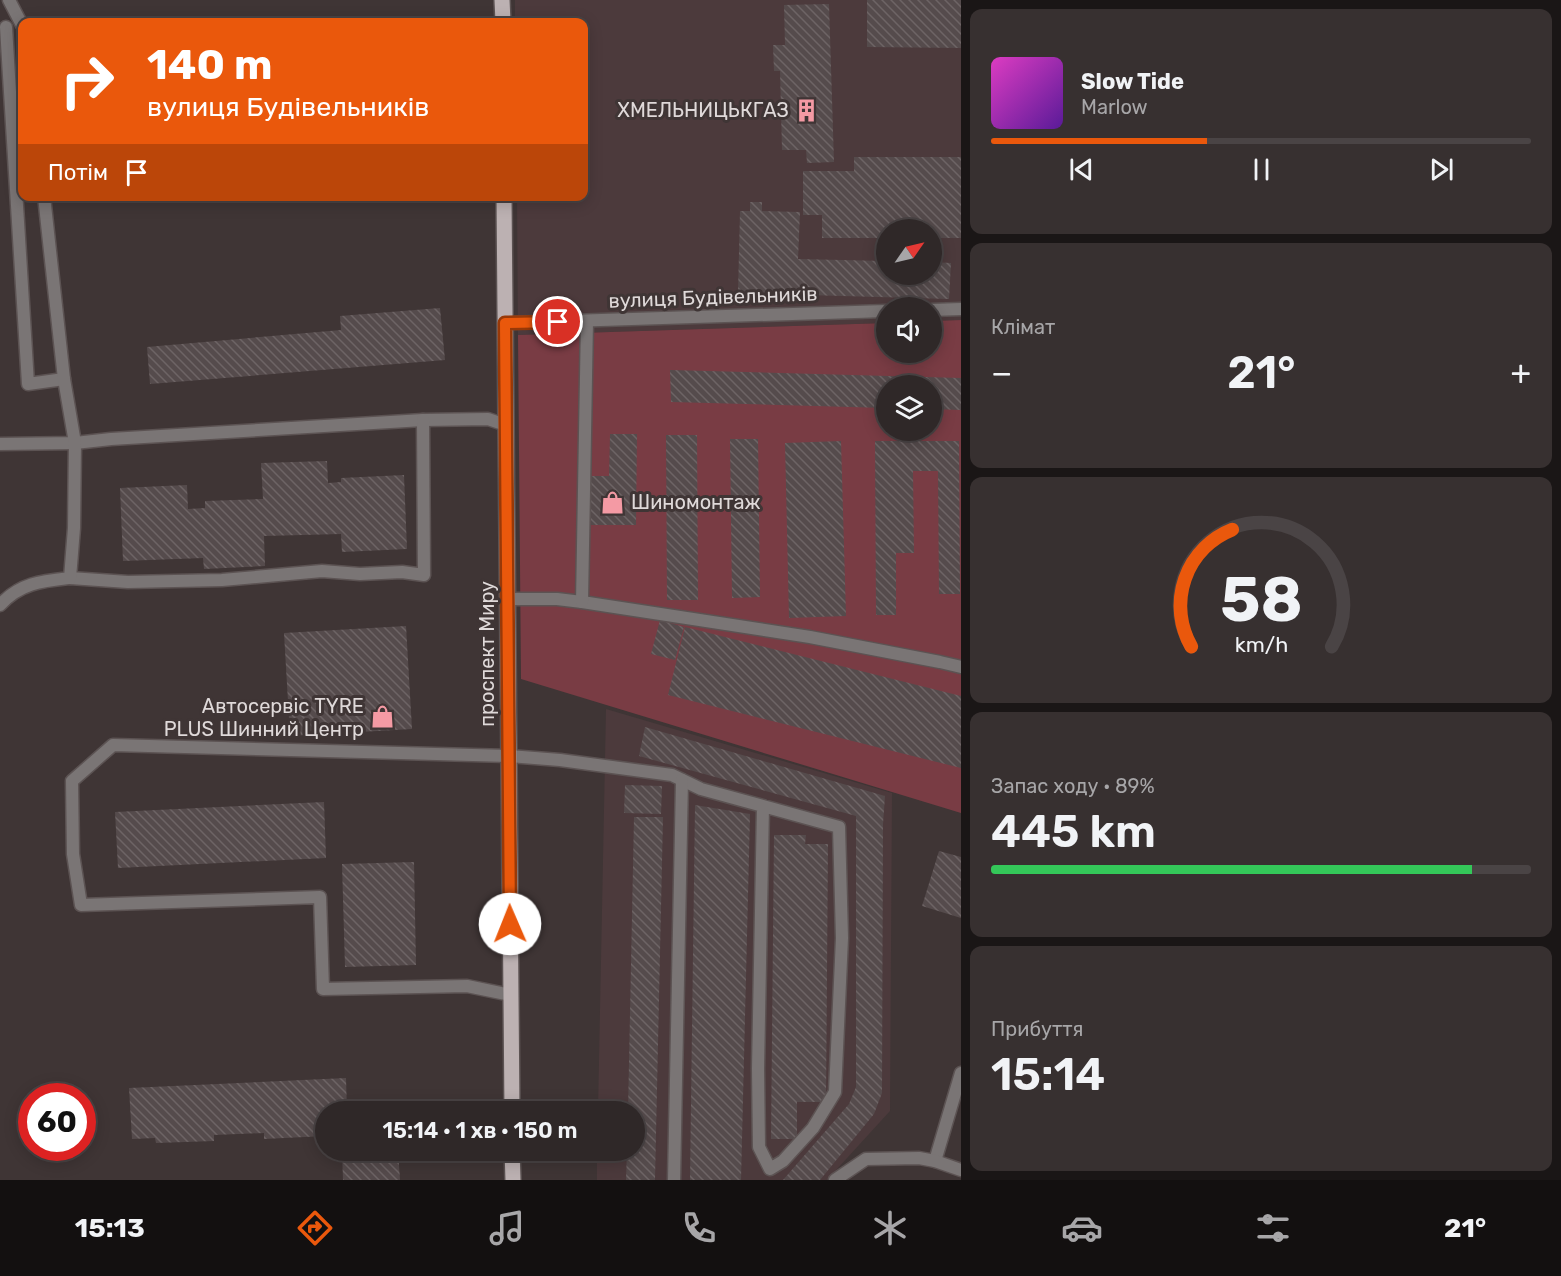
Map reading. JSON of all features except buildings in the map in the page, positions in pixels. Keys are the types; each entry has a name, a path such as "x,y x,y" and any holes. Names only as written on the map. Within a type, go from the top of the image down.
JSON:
{"main road":[{"path":"502,0 503,18"},
{"name":"проспект Миру","path":"504,201 512,1101"},
{"path":"512,1161 513,1180"}],"street":[{"path":"9,0 18,18"},
{"path":"18,26 3,27 28,384 64,379"},
{"path":"45,201 64,379 75,443 74,528 70,578"},
{"path":"942,310 961,309"},
{"name":"вулиця Будівельників","path":"505,323 876,311"},
{"path":"582,602 586,321"},
{"path":"0,605 9,595 39,581 70,578 128,582 222,579 322,571 360,574 402,572 424,575 423,420"},
{"path":"0,444 75,443 123,438 423,420 488,420 506,424"},
{"path":"508,598 582,602 810,637 961,668"},
{"path":"511,995 467,986 323,989 320,897 81,905 73,855 72,781 113,745 509,756 560,760 672,775 701,789 763,806 839,827 842,938 836,1092 813,1128 783,1161 770,1169 759,1147 758,1068 763,806"},
{"path":"674,1180 682,780"},
{"path":"935,1161 961,1073"},
{"path":"835,1180 866,1159 919,1158 961,1170"}],"shaded area":[{"path":"515,0 961,0 961,320 942,321 942,297 876,297 876,323 518,335 517,201 588,201 588,18 515,18"},
{"path":"961,320 961,813 521,679 518,335 876,323 876,363 942,363 942,321"},
{"path":"606,709 892,793 890,1111 827,1180 597,1180 597,1161 645,1161 645,1101 598,1101"}],"place":[{"name":"ХМЕЛЬНИЦЬКГАЗ","path":"807,110"},
{"name":"Шиномонтаж","path":"613,502"},
{"name":"Автосервіс TYRE PLUS Шинний Центр","path":"382,717"}],"route":[{"path":"510,924 505,323 558,322"}]}
